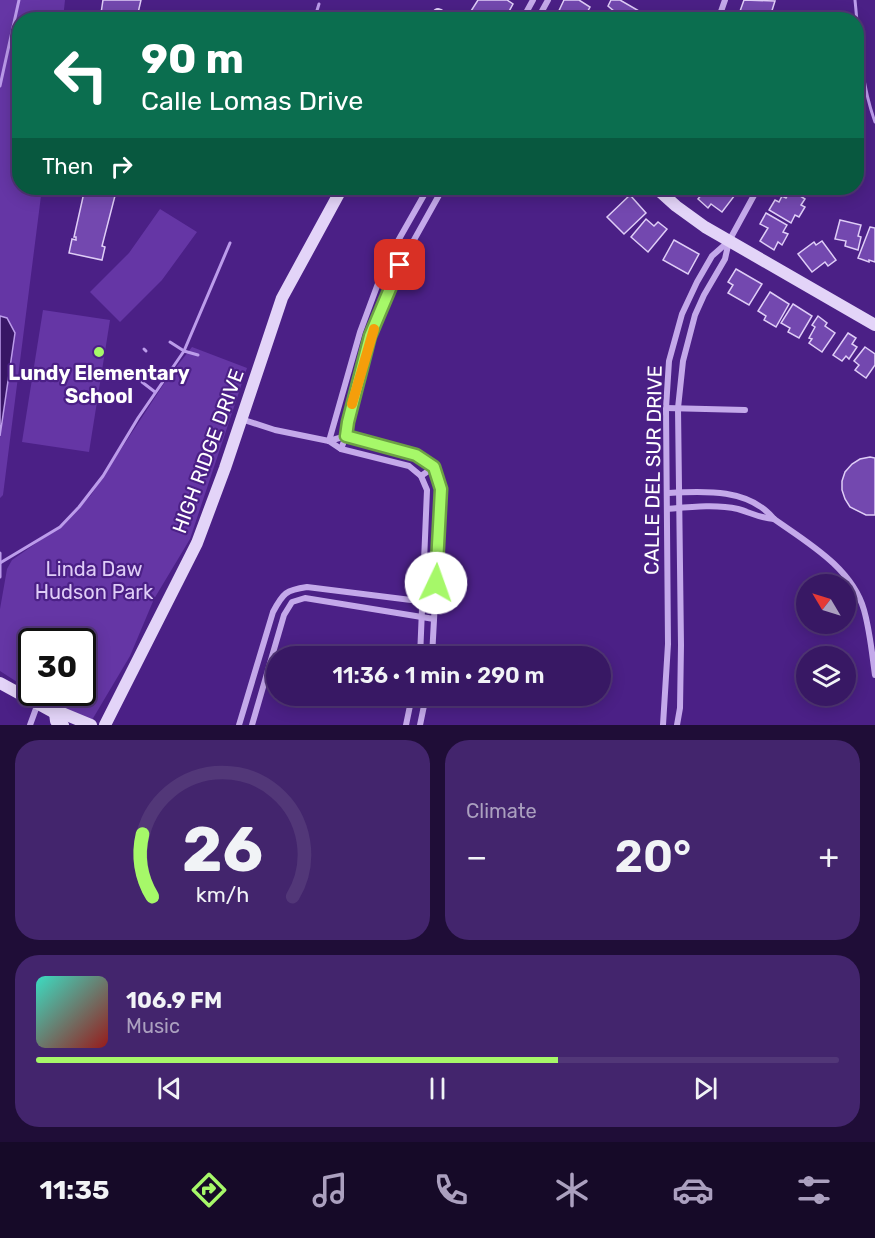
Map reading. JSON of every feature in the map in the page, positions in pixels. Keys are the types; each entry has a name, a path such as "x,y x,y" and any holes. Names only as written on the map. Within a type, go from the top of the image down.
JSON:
{"street":[{"name":"HIGH RIDGE DRIVE","path":"105,725 197,543 225,468 282,298 295,270 338,195"},
{"path":"329,441 360,332 386,262 424,195"},
{"path":"341,449 370,336 400,265 439,195"},
{"path":"664,195 705,227 875,325"},
{"name":"CALLE DEL SUR DRIVE","path":"677,725 680,708 681,645 678,408 683,361 688,334 704,295 725,260 729,241 754,195"},
{"name":"CALLE DEL SUR DRIVE","path":"663,725 668,644 666,408 669,361 682,314 697,282 712,256 729,241"},
{"path":"371,302 383,307"},
{"path":"666,408 745,410"},
{"path":"241,418 275,430 329,441 341,449 409,466 421,476 427,489 421,646"},
{"path":"329,441 346,436 416,455 434,467 441,489 433,646"},
{"path":"421,476 434,467"},
{"path":"667,493 727,493 750,500 767,510 774,519 836,566 854,587 864,609 875,675"},
{"path":"745,512 750,500"},
{"path":"667,509 716,507 738,509 761,518 774,519"},
{"path":"426,525 439,525"},
{"path":"239,725 273,612 280,598 290,590 307,587 435,603"},
{"path":"285,594 292,602"},
{"path":"252,725 281,626 292,602 305,598 434,619"},
{"path":"668,644 681,645"},
{"path":"0,683 18,692"},
{"path":"30,725 37,706"},
{"path":"43,706 55,714 62,712 92,725"},
{"path":"406,725 410,706"},
{"path":"420,725 424,706"},
{"path":"55,714 56,721 63,725"}],"green space":[{"path":"0,0 65,0 64,12 12,12 12,195 41,195 3,495 0,498"},
{"path":"160,209 197,232 162,280 120,322 90,292 129,253"},
{"path":"43,310 110,320 89,452 22,442"},
{"name":"Linda Daw Hudson Park","path":"192,347 247,368 190,539 154,599 130,656 92,720 60,706 96,706 96,628 18,628 18,683 0,671 0,609 7,569 12,560 65,523 91,495 169,376"}],"shaded area":[{"path":"0,316 7,318 15,333 0,436"}],"building":[{"path":"103,0 141,0 138,12 101,12"},
{"path":"478,0 507,0 513,4 509,12 471,11"},
{"path":"564,0 579,0 590,7 587,12 558,12"},
{"path":"611,0 620,0 641,12 615,12 608,6"},
{"path":"744,0 775,1 772,12 740,12"},
{"path":"83,195 115,195 102,246 105,247 102,260 69,253 72,239 76,240 74,237"},
{"path":"630,195 646,213 624,234 607,217"},
{"path":"701,195 735,195 722,212 711,204 708,208 698,199"},
{"path":"788,195 799,195 805,199 801,205 805,207 799,217 795,215 791,223 769,210 775,200 779,202 782,196 786,198"},
{"path":"766,213 787,225 783,232 788,234 782,245 778,242 774,250 760,241 768,228 760,224"},
{"path":"646,219 654,226 658,222 667,229 648,252 631,237"},
{"path":"840,220 861,225 858,250 845,246 846,241 835,239"},
{"path":"870,227 875,228 875,262 858,258"},
{"path":"674,240 699,254 688,274 663,260"},
{"path":"822,241 836,260 828,266 825,262 812,272 798,254 814,242 816,245"},
{"path":"736,269 762,284 749,305 728,293 733,285 728,282"},
{"path":"770,292 789,304 776,327 764,320 766,316 758,311"},
{"path":"793,304 812,316 799,338 788,332 790,328 781,323"},
{"path":"818,316 827,323 825,326 835,333 822,352 809,343 815,327 812,325"},
{"path":"848,333 856,338 852,344 857,347 849,359 846,356 842,361 833,355"},
{"path":"865,347 875,354 875,365 866,378 855,370 859,365 854,361"},
{"path":"875,458 875,515 866,515 850,507 842,490 845,472 860,459"}],"waterway":[{"path":"16,12 19,0"},
{"path":"855,0 856,12"},
{"path":"316,12 319,4"},
{"path":"0,86 12,32"},
{"path":"864,77 875,122"},
{"path":"0,563 60,527 103,476 138,418 184,351 230,243"},
{"path":"170,342 184,351 198,355"},
{"path":"142,382 155,392"},
{"path":"0,553 0,577"}],"slow traffic":[{"path":"352,404 370,336 374,329"}],"place":[{"name":"Lundy Elementary School","path":"99,352"}],"route":[{"path":"400,265 370,336 346,436 416,455 434,467 441,489 436,583"}]}
